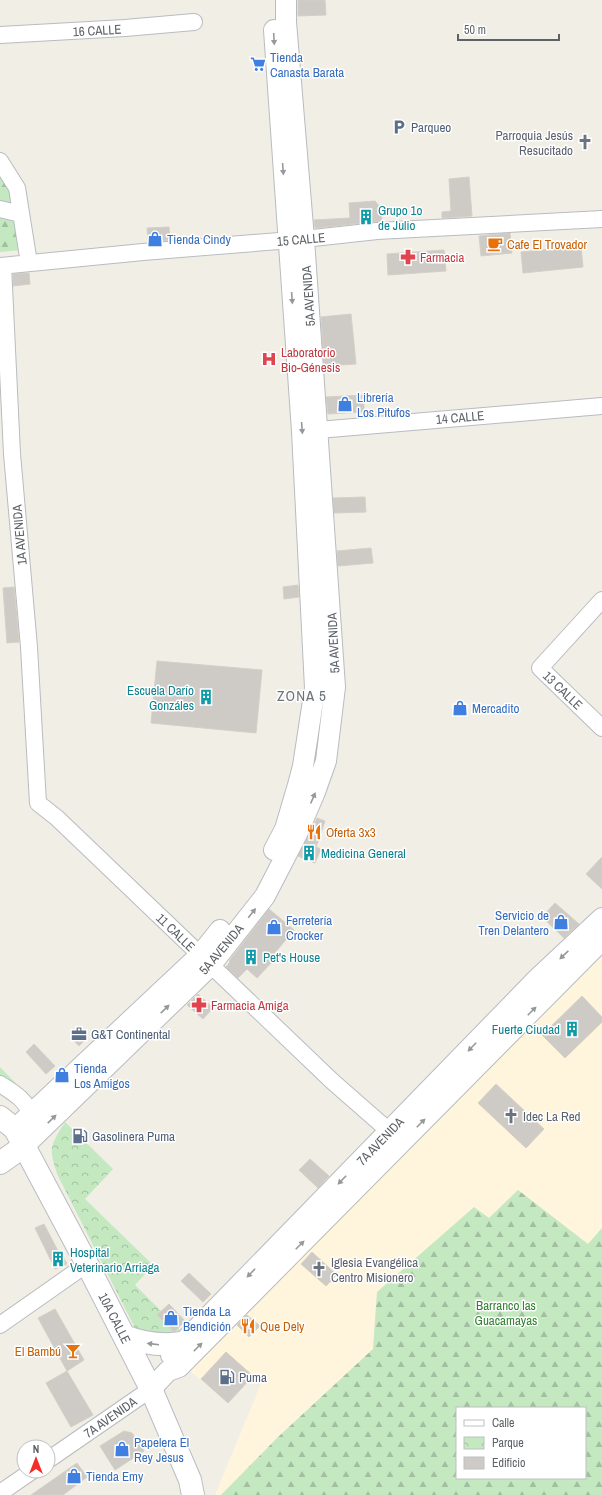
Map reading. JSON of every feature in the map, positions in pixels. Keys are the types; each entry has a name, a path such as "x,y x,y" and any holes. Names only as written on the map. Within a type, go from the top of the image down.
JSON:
{"main road":[{"name":"5A AVENIDA","path":"0,1163 14,1130"},
{"name":"10A CALLE","path":"14,1130 87,1264 151,1389 190,1480 193,1495"},
{"path":"124,1336 153,1345 182,1343"}],"street":[{"name":"5A AVENIDA","path":"14,1130 205,960 265,896 297,834 315,792 326,761 335,687 318,430 296,240 272,0"},
{"name":"5A AVENIDA","path":"14,1130 205,960 255,887 285,829 303,766 315,688 302,432 286,0"},
{"name":"16 CALLE","path":"0,35 125,28 194,22"},
{"path":"0,161 17,188 30,263"},
{"path":"0,209 21,214"},
{"name":"15 CALLE","path":"1,266 143,252 296,240 377,231 602,219"},
{"name":"1A AVENIDA","path":"1,266 12,454 29,647 38,803"},
{"name":"14 CALLE","path":"318,430 602,406"},
{"name":"13 CALLE","path":"602,600 540,668 602,728"},
{"name":"11 CALLE","path":"38,803 57,818 332,1082 395,1137"},
{"name":"7A AVENIDA","path":"168,1371 170,1357 182,1343 395,1137 594,941 602,918"},
{"name":"10A CALLE","path":"0,1084 16,1094 26,1105 14,1130"},
{"name":"7A AVENIDA","path":"56,1454 151,1389 168,1371 179,1366 395,1137"},
{"path":"0,1326 87,1264"},
{"path":"0,1493 20,1479"}],"shaded area":[{"path":"602,955 602,1228 588,1244 518,1190 489,1218 377,1292 373,1349 277,1438 221,1495 215,1495 263,1379 253,1376 228,1403 190,1371"}],"green space":[{"path":"0,170 12,193 22,250 0,252"},
{"path":"0,1067 29,1097 0,1090"},
{"path":"65,1122 113,1169 85,1199 153,1265 135,1285 180,1330 160,1337 135,1328 58,1176 53,1159 52,1148 56,1137"},
{"name":"Barranco las Guacamayas","path":"518,1190 588,1244 602,1228 602,1495 221,1495 277,1438 373,1349 377,1292 474,1207 489,1218"}],"building":[{"path":"298,0 325,0 326,15 298,16"},
{"path":"469,177 472,216 442,218 442,212 451,211 449,179"},
{"name":"Grupo 1o de Julio","path":"375,201 381,208 382,221 315,228 314,220 350,218 349,203"},
{"path":"169,227 170,240 148,242 147,228"},
{"name":"Cafe El Trovador","path":"510,233 512,253 481,256 479,236"},
{"path":"581,246 583,267 523,273 521,252"},
{"path":"444,250 446,271 388,275 387,254"},
{"path":"29,273 30,284 13,286 13,274"},
{"path":"351,314 356,364 324,366 321,317"},
{"name":"Librería Los Pitufos","path":"364,395 364,412 328,414 326,397"},
{"path":"365,497 366,512 334,513 333,498"},
{"path":"371,548 373,563 338,566 337,551"},
{"path":"298,585 299,597 284,599 283,587"},
{"path":"14,587 19,642 7,643 3,588"},
{"name":"Escuela Darío Gonzáles","path":"157,661 262,670 256,733 151,723"},
{"path":"317,818 325,821 316,847 321,849 315,863 298,856"},
{"path":"602,857 602,889 586,874"},
{"name":"Servicio de Tren Delantero","path":"555,903 579,924 564,938 542,917"},
{"path":"269,909 294,930 269,960 272,962 257,978 247,969 238,978 226,967"},
{"name":"Farmacia Amiga","path":"198,994 213,1008 203,1019 187,1005"},
{"name":"Fuerte Ciudad","path":"582,996 602,1017 602,1022 565,1058 542,1035"},
{"name":"G&T Continental","path":"79,1030 87,1038 79,1046 71,1038"},
{"path":"34,1044 55,1066 46,1074 26,1052"},
{"name":"Idec La Red","path":"496,1084 544,1129 526,1148 478,1103"},
{"path":"310,1159 329,1176 318,1188 299,1170"},
{"path":"44,1224 58,1251 60,1250 67,1264 55,1269 35,1228"},
{"name":"Iglesia Evangélica Centro Misionero","path":"312,1252 337,1275 326,1286 301,1264"},
{"path":"189,1273 211,1294 203,1302 181,1281"},
{"name":"Tienda La Bendición","path":"169,1304 185,1321 175,1331 173,1331 157,1315"},
{"path":"55,1309 84,1360 67,1371 38,1318"},
{"name":"Que Dely","path":"247,1315 260,1326 249,1337 237,1325"},
{"name":"Puma","path":"226,1352 253,1376 228,1403 201,1379"},
{"path":"67,1371 93,1415 71,1427 46,1383"},
{"name":"Papelera El Rey Jesus","path":"124,1431 132,1433 144,1451 115,1470 100,1446"},
{"path":"77,1463 87,1477 63,1495 31,1495"}],"place":[{"name":"Tienda Canasta Barata","path":"258,64"},
{"name":"Parqueo","path":"399,127"},
{"name":"Parroquia Jesús Resucitado","path":"585,142"},
{"name":"Grupo 1o de Julio","path":"366,217"},
{"name":"Tienda Cindy","path":"155,239"},
{"name":"Cafe El Trovador","path":"495,244"},
{"name":"Farmacia","path":"408,257"},
{"name":"Laboratorio Bio-Génesis","path":"269,359"},
{"name":"Librería Los Pitufos","path":"345,404"},
{"name":"Escuela Darío Gonzáles","path":"206,697"},
{"name":"Mercadito","path":"460,708"},
{"name":"Oferta 3x3","path":"314,832"},
{"name":"Medicina General","path":"309,853"},
{"name":"Servicio de Tren Delantero","path":"561,922"},
{"name":"Ferretería Crocker","path":"274,927"},
{"name":"Pet's House","path":"251,957"},
{"name":"Farmacia Amiga","path":"199,1005"},
{"name":"Fuerte Ciudad","path":"572,1029"},
{"name":"G&T Continental","path":"79,1034"},
{"name":"Tienda Los Amigos","path":"62,1075"},
{"name":"Idec La Red","path":"511,1116"},
{"name":"Gasolinera Puma","path":"80,1136"},
{"name":"Hospital Veterinario Arriaga","path":"58,1259"},
{"name":"Iglesia Evangélica Centro Misionero","path":"319,1269"},
{"name":"Tienda La Bendición","path":"171,1318"},
{"name":"Que Dely","path":"248,1326"},
{"name":"El Bambú","path":"73,1351"},
{"name":"Puma","path":"227,1377"},
{"name":"Papelera El Rey Jesus","path":"122,1449"},
{"name":"Tienda Emy","path":"74,1476"}],"district":[{"name":"ZONA 5","path":"302,696"}]}
